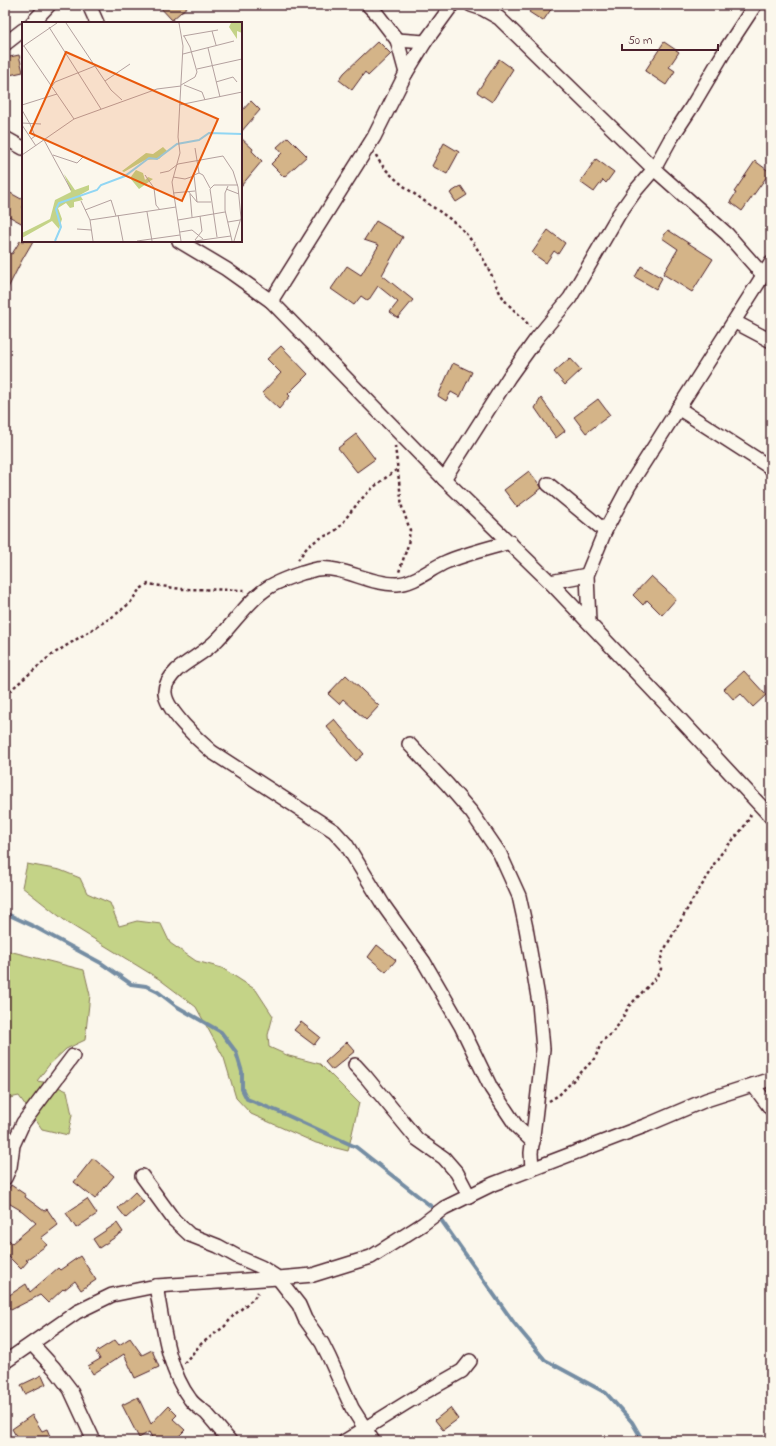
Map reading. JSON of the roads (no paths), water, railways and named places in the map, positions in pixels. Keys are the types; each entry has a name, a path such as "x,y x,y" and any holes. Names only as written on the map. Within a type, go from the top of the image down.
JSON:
{"street":[{"path":"33,22 49,5"},
{"path":"89,5 97,22"},
{"path":"368,5 397,40 406,73"},
{"path":"271,301 374,137 406,73 425,42 452,5"},
{"path":"470,5 483,9 499,18 654,169 727,234 763,275"},
{"path":"444,479 494,401 537,338 570,298 618,214 654,169 670,140 755,5"},
{"path":"5,44 22,31"},
{"path":"397,40 425,42"},
{"path":"5,138 22,147"},
{"path":"181,242 226,269 271,301 444,479 510,542 589,622 771,818"},
{"path":"589,622 587,574 605,531 629,486 735,322 771,263"},
{"path":"735,322 771,341"},
{"path":"678,408 771,468"},
{"path":"548,484 605,531"},
{"path":"510,542 446,562 416,578 397,584 365,580 345,573 317,569 267,588 217,640 183,665 170,677 166,685 165,694 168,702 188,730 212,752 334,831 346,844 384,906 424,962 456,1016 491,1088 517,1127 533,1142"},
{"path":"550,582 587,574"},
{"path":"409,744 472,813 500,854 519,896 539,1002 542,1050 531,1153 532,1169"},
{"path":"5,1178 10,1167 13,1145 23,1123 73,1056"},
{"path":"355,1065 417,1140 444,1158 457,1173 469,1196"},
{"path":"5,1362 77,1312 112,1295 156,1286 313,1275 371,1257 423,1224 444,1208 493,1184 706,1100 771,1079"},
{"path":"753,1085 771,1109"},
{"path":"142,1176 174,1220 190,1235 218,1246 261,1267 299,1305 305,1319 330,1357 352,1408 373,1441"},
{"path":"156,1286 165,1333 175,1371 184,1390 191,1401 205,1413 230,1441"},
{"path":"32,1344 54,1368 70,1389 94,1441"},
{"path":"344,1441 462,1371 470,1361"}],"waterway":[{"path":"5,913 33,926 101,963 131,984 146,986 158,992 176,1006 221,1032 236,1052 242,1072 242,1089 247,1099 282,1113 356,1147 432,1207 514,1323 545,1360 606,1393 632,1422 643,1441"}]}
